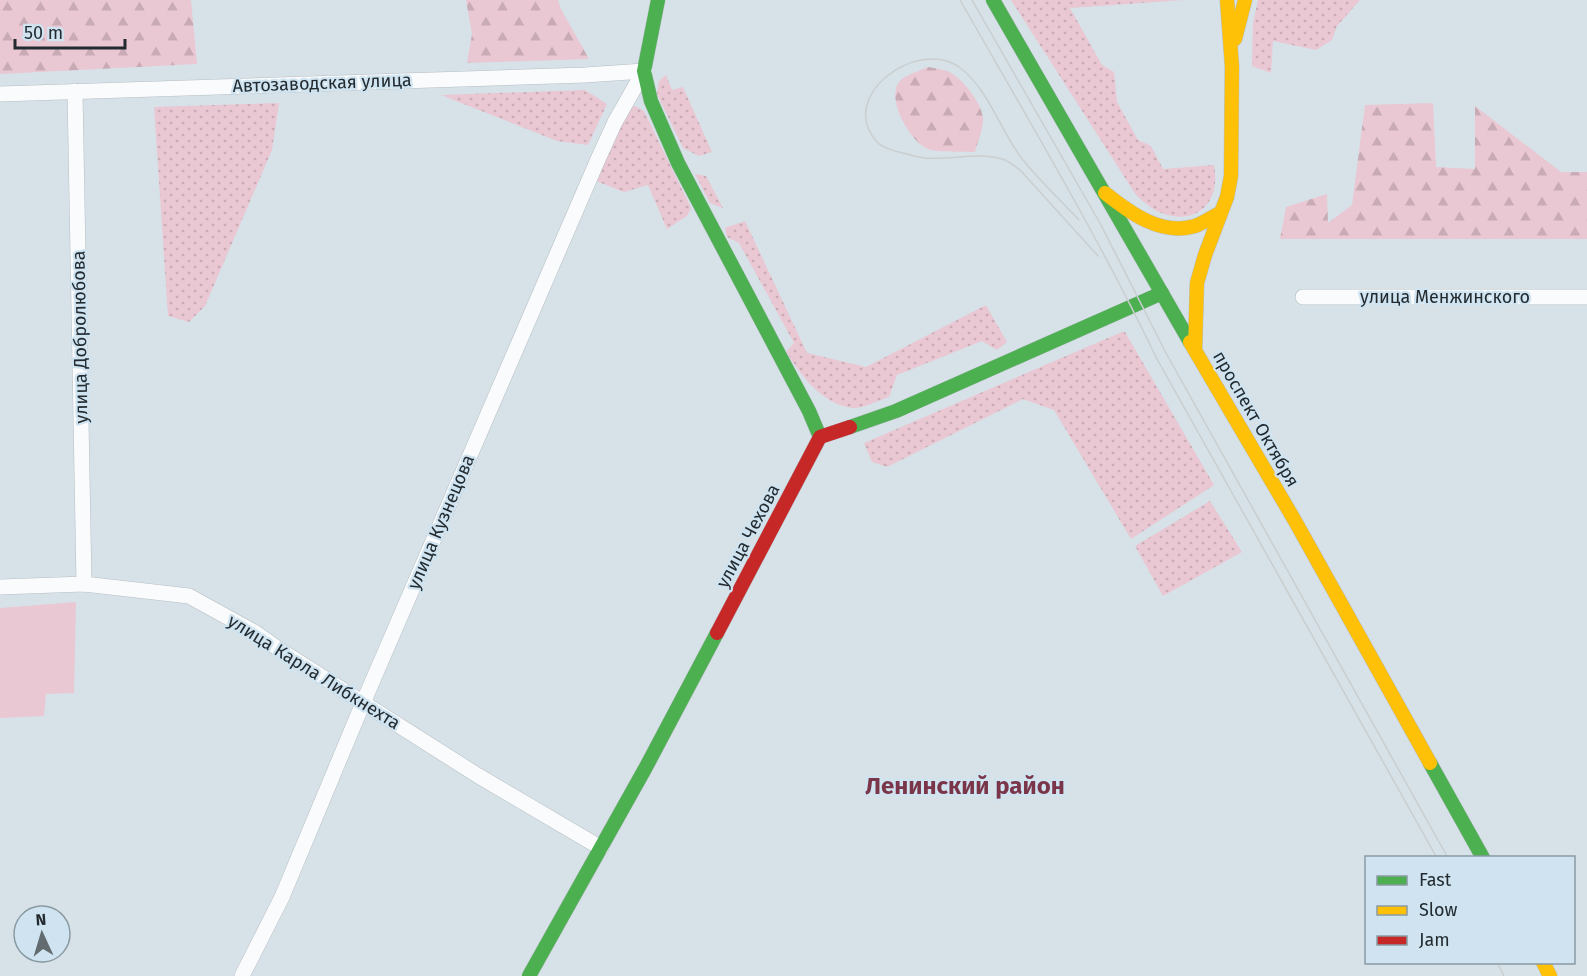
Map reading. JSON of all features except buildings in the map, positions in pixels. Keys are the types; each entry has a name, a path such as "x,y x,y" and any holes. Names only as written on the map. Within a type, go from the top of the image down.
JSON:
{"main road":[{"path":"658,0 644,71 651,101 678,163 809,411 820,437 896,411 1162,293"},
{"name":"проспект Октября","path":"993,0 1101,190 1295,521 1482,856"},
{"path":"1227,0 1232,67"},
{"path":"1195,350 1197,283 1204,255 1227,197 1231,176 1232,67 1234,44 1245,0"},
{"path":"1101,190 1126,211 1168,228 1196,225 1220,213"},
{"name":"улица Чехова","path":"529,976 646,767 820,437"}],"street":[{"name":"Автозаводская улица","path":"0,94 644,71"},
{"name":"улица Кузнецова","path":"242,976 282,897 363,703 599,157 621,109 644,71"},
{"name":"улица Добролюбова","path":"75,91 84,584"},
{"name":"улица Менжинского","path":"1303,297 1587,297"},
{"name":"улица Карла Либкнехта","path":"0,587 84,584 189,596 256,633 477,775 601,848"}],"green space":[{"path":"0,0 191,0 197,64 0,74"},
{"path":"466,0 558,0 589,59 467,63 472,34"},
{"path":"1011,0 1184,0 1070,8 1102,65 1114,72 1117,102 1138,140 1151,146 1163,169 1214,165 1213,192 1209,202 1201,210 1181,217 1168,215 1155,210 1136,195"},
{"path":"1258,0 1360,0 1337,26 1332,40 1316,50 1273,41 1271,73 1252,66 1253,23"},
{"path":"928,67 945,70 959,78 979,106 983,119 975,152 928,149 921,145 907,129 898,109 896,89 899,82 908,75"},
{"path":"666,75 672,90 683,87 712,152 699,156 683,148 657,94 659,81"},
{"path":"585,90 607,104 588,145 557,141 441,95"},
{"path":"279,103 272,150 205,306 189,322 168,316 154,107"},
{"path":"1433,103 1436,167 1475,169 1475,106 1561,172 1587,172 1587,239 1280,239 1286,207 1327,194 1328,223 1352,205 1365,105"},
{"path":"635,106 644,111 691,208 687,216 667,229 648,185 624,192 596,181 629,109"},
{"path":"695,174 706,176 723,208 710,203"},
{"path":"745,221 807,353 866,367 986,305 1007,342 997,350 982,341 897,375 889,397 866,406 853,408 831,401 813,388 786,352 794,343 739,243 727,237 725,228"},
{"path":"1125,332 1214,485 1131,539 1054,410 1023,399 887,467 872,462 864,443"},
{"path":"1210,501 1242,552 1163,596 1135,546"},
{"path":"76,602 74,693 46,694 44,716 0,718 0,608"}],"tram line":[{"path":"960,0 1062,178 1157,359 1436,856"},
{"path":"972,0 1101,225 1166,353 1447,856"},
{"path":"1079,220 1023,160 986,98 959,67 942,60 923,60 904,66 887,76 873,91 866,108 867,125 880,145 893,151 925,158 983,156 1007,161 1021,171 1098,256"},
{"path":"1498,964 1504,976"}],"traffic: fast":[{"path":"658,0 644,71 651,101 678,163 809,411 820,437"},
{"path":"993,0 1190,342"},
{"path":"850,427 896,411 1162,293"},
{"path":"529,976 646,767 717,633"},
{"path":"1430,763 1482,856"}],"traffic: slow":[{"path":"1195,350 1197,283 1227,197 1231,176 1232,67 1227,0"},
{"path":"1235,39 1245,0"},
{"path":"1105,193 1135,215 1170,228 1195,226 1220,213"},
{"path":"1190,342 1295,521 1430,763"},
{"path":"1544,964 1550,976"}],"traffic: jam":[{"path":"717,633 820,437 850,427"}],"district":[{"name":"Ленинский район","path":"965,786"}]}
